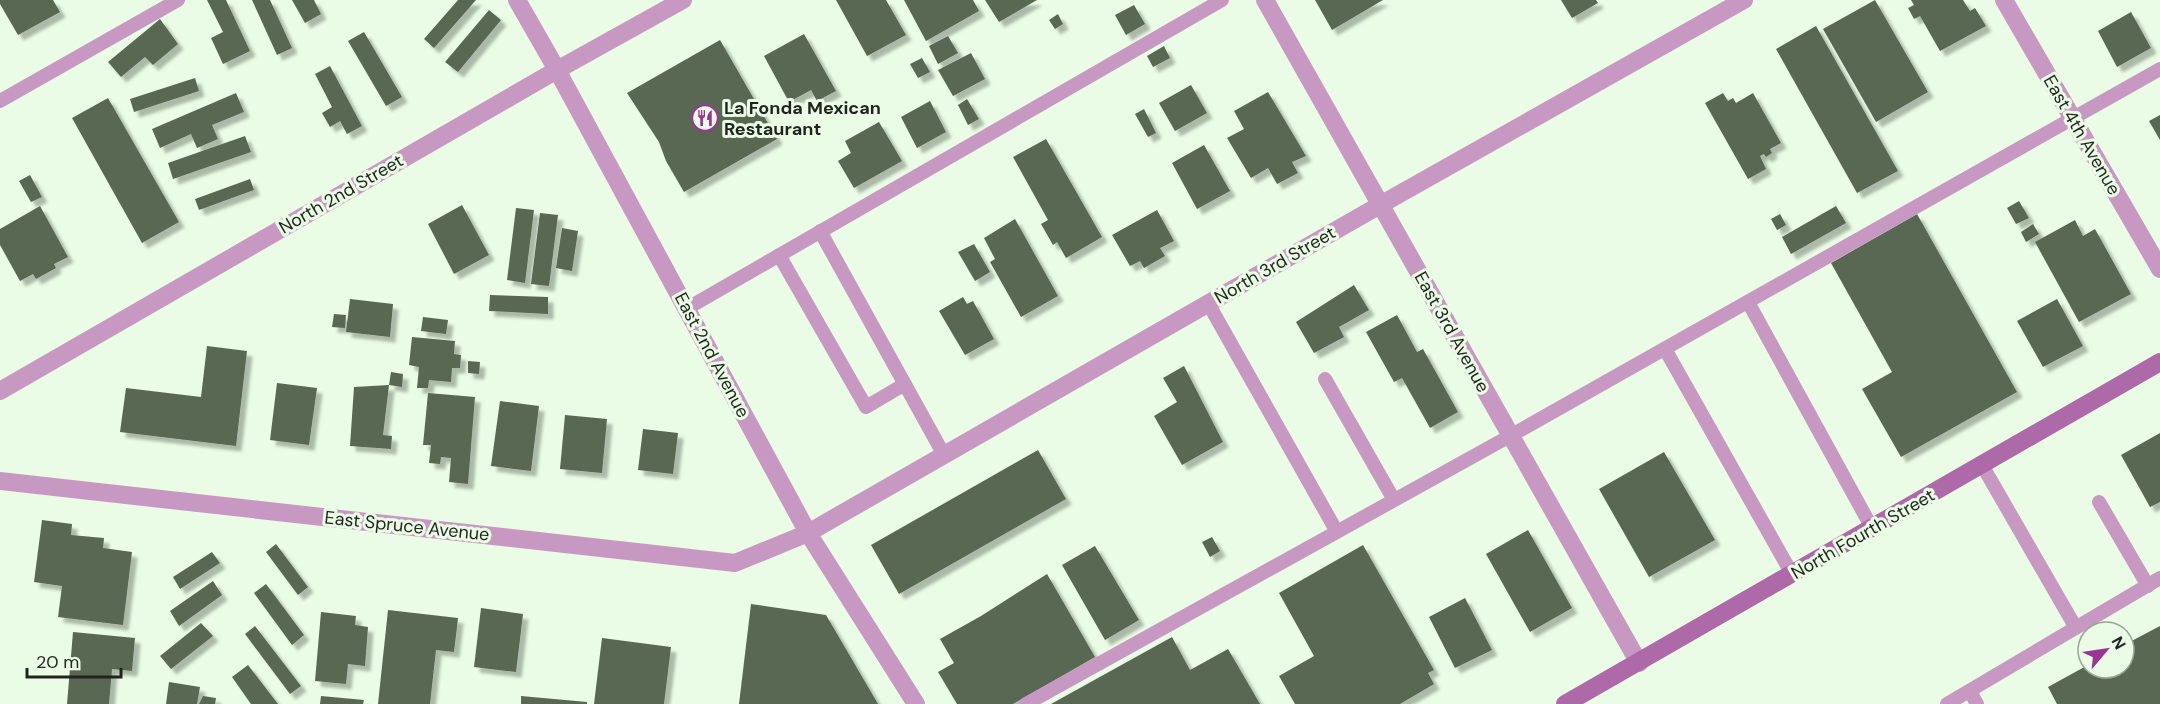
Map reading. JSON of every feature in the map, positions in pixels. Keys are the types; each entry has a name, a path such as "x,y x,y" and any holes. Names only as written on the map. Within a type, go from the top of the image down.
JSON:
{"main road":[{"name":"North Fourth Street","path":"1565,704 2160,362"}],"street":[{"name":"East 2nd Avenue","path":"517,0 808,533 916,704"},
{"name":"North 2nd Street","path":"0,391 557,70 683,0"},
{"name":"East 3rd Avenue","path":"1265,0 1639,663"},
{"name":"North 3rd Street","path":"808,533 1380,205 1744,0"},
{"name":"East 4th Avenue","path":"2004,0 2160,269"},
{"name":"East Spruce Avenue","path":"0,481 735,563 808,533"}],"lane":[{"path":"0,101 178,0"},
{"path":"686,309 1222,0"},
{"path":"1026,704 1394,501 2160,69"},
{"path":"820,231 944,455"},
{"path":"779,255 866,407 904,384"},
{"path":"1748,302 1872,528"},
{"path":"1208,303 1337,532"},
{"path":"1665,348 1792,574"},
{"path":"1325,379 1394,501"},
{"path":"1947,704 2076,628 1982,465"},
{"path":"2099,502 2148,586"},
{"path":"2090,620 2160,579"},
{"path":"1970,691 1977,704"}],"building":[{"path":"0,0 53,0 60,12 18,35 0,4"},
{"path":"207,0 226,0 250,51 223,64 211,38 223,32"},
{"path":"252,0 270,0 292,48 277,55"},
{"path":"292,0 314,0 321,14 305,23"},
{"path":"458,0 476,0 434,48 424,39"},
{"path":"836,0 886,0 906,35 867,56"},
{"path":"904,0 973,0 979,11 926,41"},
{"path":"985,0 1037,0 999,22"},
{"path":"1315,0 1383,0 1332,30"},
{"path":"1561,0 1596,0 1598,3 1572,18"},
{"path":"1875,0 1928,92 1876,122 1823,29"},
{"path":"1911,0 1963,0 1970,11 1975,8 1986,26 1940,51 1920,16 1914,19 1908,8 1914,5"},
{"path":"1134,5 1145,24 1126,35 1115,15"},
{"path":"489,10 501,20 458,72 445,62"},
{"path":"2131,12 2151,48 2117,67 2098,31"},
{"path":"1058,14 1063,24 1055,29 1049,20"},
{"path":"160,19 178,44 153,65 145,57 121,77 108,62"},
{"path":"1816,26 1898,171 1857,193 1776,49"},
{"path":"364,32 402,97 386,106 348,41"},
{"path":"804,34 836,91 817,101 811,90 789,102 764,56"},
{"path":"948,36 958,53 938,64 929,46"},
{"path":"720,40 777,139 684,192 666,161 659,142 627,93"},
{"path":"1164,46 1170,58 1153,67 1147,56"},
{"path":"971,53 985,79 953,96 938,70"},
{"path":"922,58 930,72 918,78 910,64"},
{"path":"330,66 362,126 347,134 340,121 330,127 322,113 332,107 315,74"},
{"path":"195,78 199,91 134,112 130,99"},
{"path":"1191,85 1207,113 1175,131 1159,103"},
{"path":"1268,92 1306,156 1292,162 1298,173 1277,184 1268,168 1251,178 1227,138 1244,129 1234,111"},
{"path":"236,93 244,112 212,125 218,139 197,148 191,134 160,148 152,129"},
{"path":"1723,93 1728,101 1733,98 1736,103 1753,93 1781,143 1770,149 1772,153 1766,157 1764,154 1760,156 1766,169 1748,179 1705,103"},
{"path":"108,98 179,222 142,243 72,118"},
{"path":"967,99 979,119 968,125 958,105"},
{"path":"930,101 946,132 917,148 901,117"},
{"path":"1144,109 1156,133 1148,137 1135,114"},
{"path":"2160,115 2160,140 2149,121"},
{"path":"879,122 902,161 854,188 838,161 851,153 845,141"},
{"path":"245,136 251,152 173,179 168,163"},
{"path":"1046,139 1102,237 1066,258 1057,242 1053,245 1041,224 1048,220 1013,157"},
{"path":"1204,145 1230,191 1197,209 1172,163"},
{"path":"30,175 42,197 31,202 19,181"},
{"path":"250,179 254,190 199,210 195,199"},
{"path":"2019,201 2029,218 2016,224 2007,208"},
{"path":"462,205 489,255 454,274 428,224"},
{"path":"40,206 68,257 54,264 56,268 36,279 33,274 20,281 0,245 0,229"},
{"path":"1836,206 1846,223 1791,254 1782,237"},
{"path":"516,208 534,210 525,283 507,280"},
{"path":"1157,210 1174,241 1160,248 1165,256 1144,268 1140,261 1130,266 1112,235"},
{"path":"540,213 558,215 549,286 531,284"},
{"path":"1780,214 1786,225 1777,230 1771,219"},
{"path":"1917,214 2017,392 1901,457 1862,389 1892,372 1831,263"},
{"path":"1015,219 1058,296 1021,317 990,262 995,259 984,238"},
{"path":"2075,220 2083,236 2095,229 2131,294 2079,322 2035,242"},
{"path":"2033,224 2039,234 2026,242 2021,232"},
{"path":"562,228 578,231 572,271 556,268"},
{"path":"974,244 990,272 975,281 958,252"},
{"path":"1354,285 1369,310 1339,327 1344,337 1314,353 1296,322"},
{"path":"490,295 548,297 548,314 489,311"},
{"path":"963,297 967,304 973,301 994,339 965,355 939,311"},
{"path":"350,299 393,304 390,337 346,332"},
{"path":"2057,299 2083,346 2043,367 2017,321"},
{"path":"334,314 346,315 345,328 332,327"},
{"path":"1397,315 1417,352 1423,349 1458,412 1430,428 1402,378 1394,382 1366,332"},
{"path":"423,317 448,320 446,334 421,331"},
{"path":"412,337 455,341 454,354 461,355 460,368 452,368 451,382 429,380 428,388 417,388 419,367 409,365"},
{"path":"207,346 247,351 236,446 120,432 126,388 201,397"},
{"path":"468,361 480,362 479,374 468,373"},
{"path":"1184,366 1223,442 1182,465 1154,416 1177,402 1163,378"},
{"path":"391,372 403,374 402,387 389,385"},
{"path":"277,383 317,388 309,445 270,440"},
{"path":"389,385 383,435 392,436 391,449 350,446 354,387"},
{"path":"428,393 475,397 468,484 449,482 451,458 441,457 440,464 429,463 431,445 423,445"},
{"path":"500,401 539,406 531,471 491,466"},
{"path":"565,415 607,419 602,473 560,469"},
{"path":"643,429 678,433 673,474 638,470"},
{"path":"2160,433 2160,502 2150,507 2121,455"},
{"path":"1038,450 1066,499 899,594 871,545"},
{"path":"1664,452 1715,540 1649,577 1599,489"},
{"path":"42,520 72,524 71,535 104,538 103,548 132,552 123,625 58,617 62,586 34,582"},
{"path":"1528,530 1572,608 1530,632 1486,554"},
{"path":"1212,537 1220,551 1210,557 1202,542"},
{"path":"276,544 308,587 298,595 266,552"},
{"path":"1363,545 1434,670 1428,673 1434,684 1400,704 1295,704 1279,676 1314,656 1279,593"},
{"path":"1095,546 1139,620 1105,640 1062,565"},
{"path":"212,552 220,563 180,589 173,577"},
{"path":"1047,574 1095,657 1013,704 957,704 938,672 954,663 940,639"},
{"path":"213,581 222,595 179,626 170,611"},
{"path":"266,584 304,635 292,645 254,593"},
{"path":"1465,598 1492,650 1455,668 1429,617"},
{"path":"751,604 826,615 878,704 739,704"},
{"path":"481,608 523,614 516,672 474,667"},
{"path":"388,610 458,618 454,652 436,650 430,704 378,704"},
{"path":"321,612 356,616 355,625 368,627 365,666 348,664 346,684 315,681"},
{"path":"201,623 213,636 171,669 160,656"},
{"path":"255,626 301,686 290,694 245,634"},
{"path":"2160,626 2160,704 2057,704 2048,687 2076,672 2076,680 2136,680 2136,639"},
{"path":"73,632 135,638 132,671 112,669 109,704 67,704"},
{"path":"1172,637 1190,670 1228,649 1260,704 1051,704"},
{"path":"602,638 671,647 664,704 594,704"},
{"path":"248,665 278,704 251,704 232,677"},
{"path":"169,682 200,687 197,704 166,704"},
{"path":"203,696 216,698 215,704 199,704"},
{"path":"321,696 364,700 363,704 320,704"},
{"path":"521,696 587,702 587,704 521,704"}],"place":[{"name":"La Fonda Mexican Restaurant","path":"705,118"}]}
